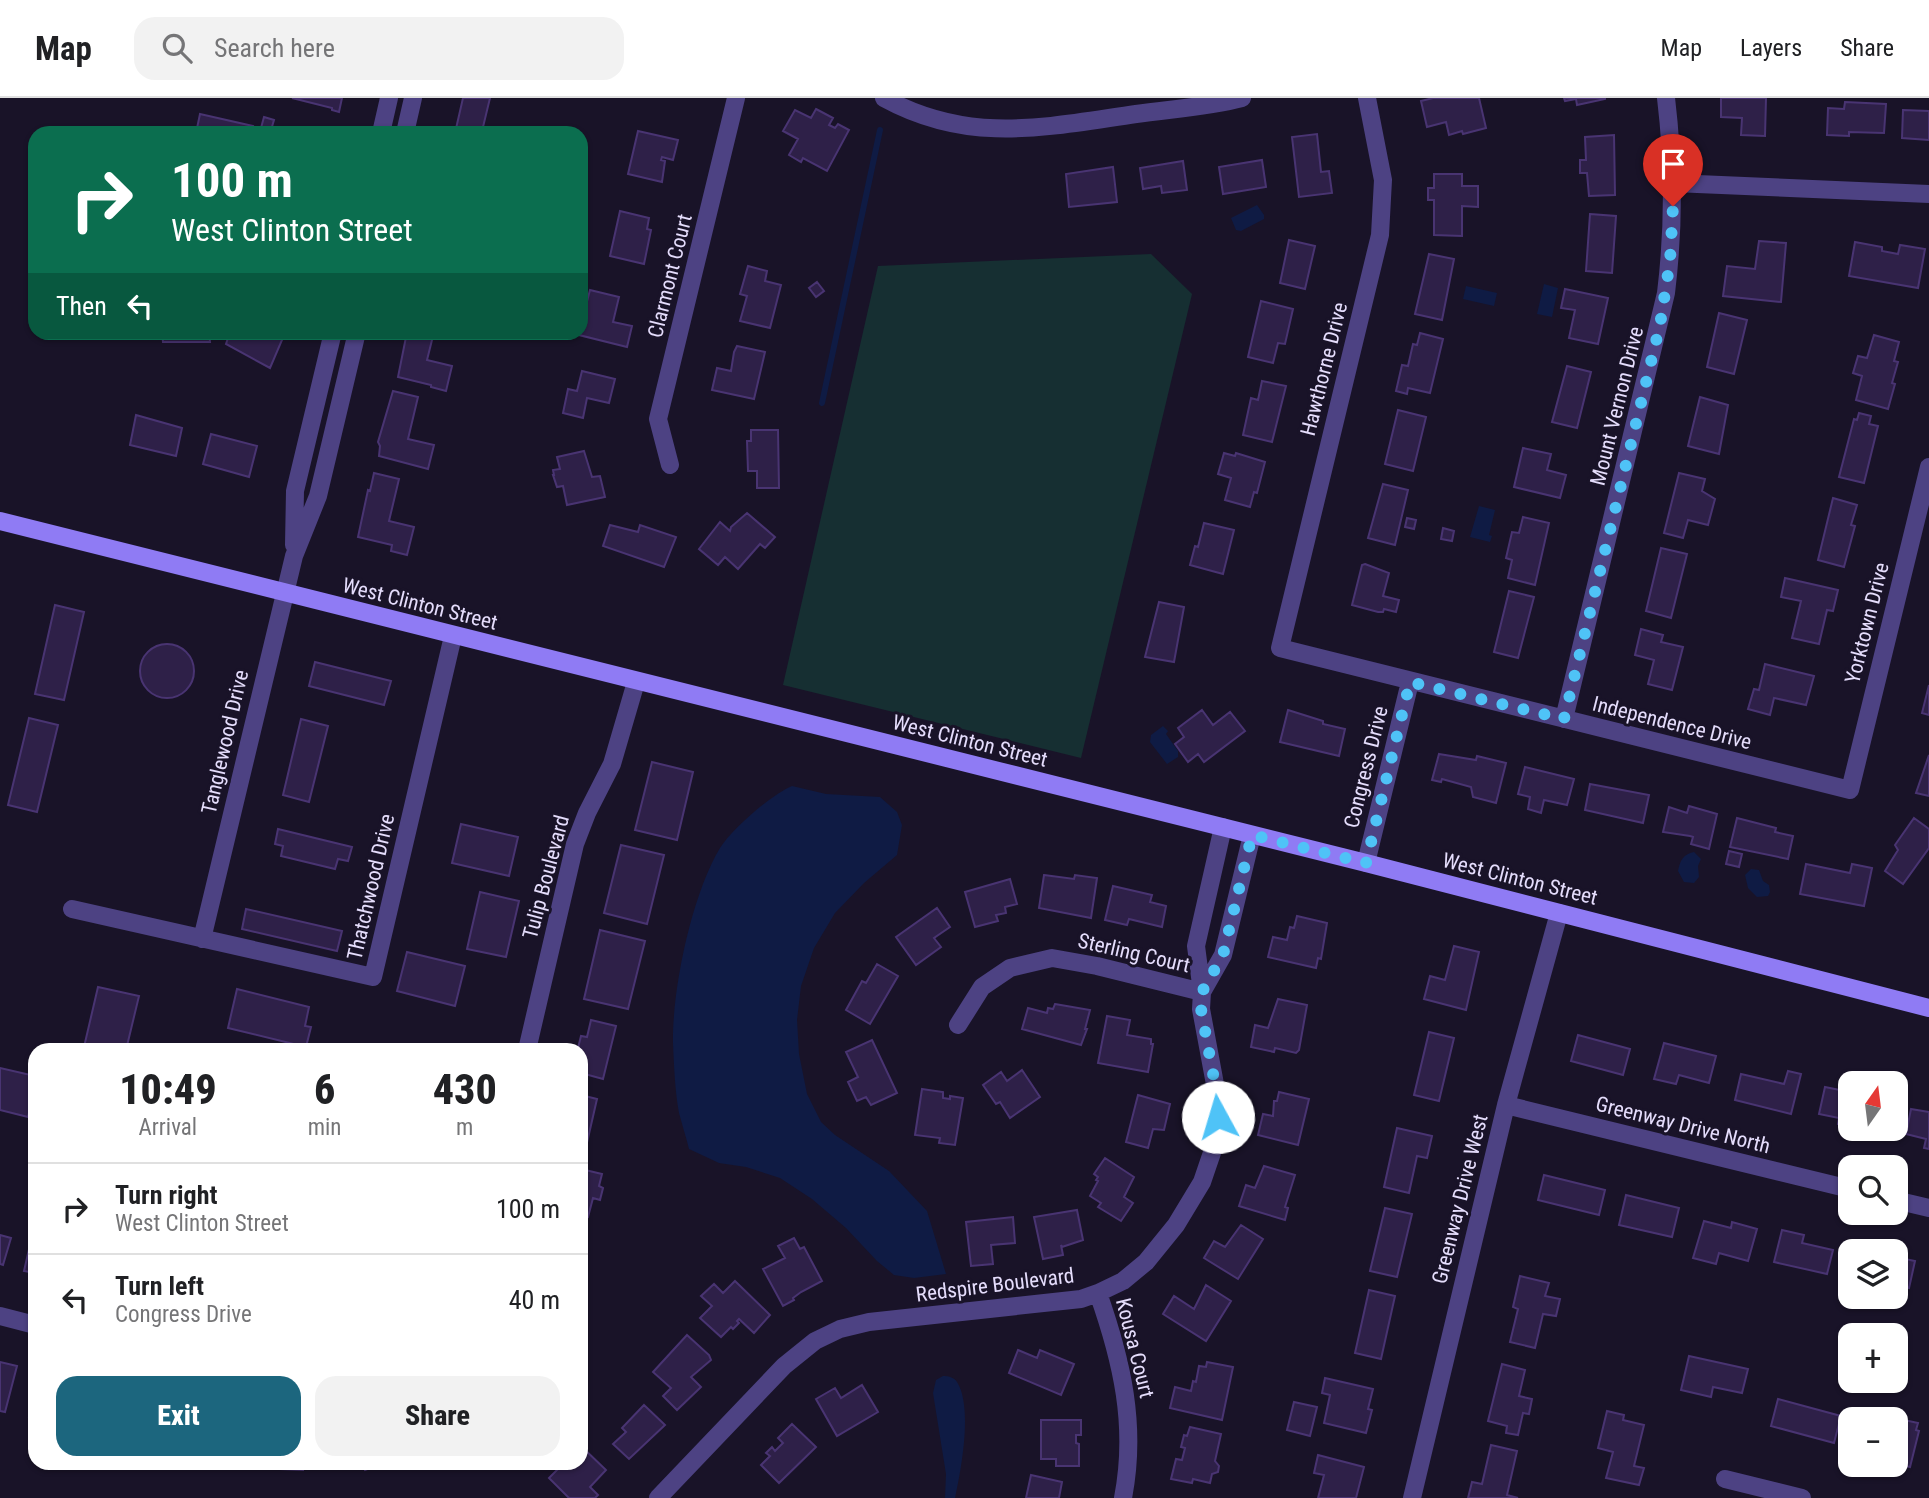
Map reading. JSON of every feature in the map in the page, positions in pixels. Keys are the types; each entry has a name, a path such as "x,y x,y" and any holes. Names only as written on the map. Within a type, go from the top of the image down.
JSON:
{"street":[{"path":"383,126 389,98"},
{"path":"407,126 414,98"},
{"name":"Clarmont Court","path":"670,465 659,419 736,98"},
{"path":"884,98 960,126 996,130 1054,125 1242,98"},
{"name":"Hawthorne Drive","path":"1280,648 1380,235 1382,180 1367,98"},
{"name":"Mount Vernon Drive","path":"1564,719 1660,325 1670,261 1674,183 1666,98"},
{"path":"1674,183 1929,194"},
{"name":"Tanglewood Drive","path":"293,556 295,491 331,340"},
{"name":"Tanglewood Drive","path":"202,939 293,556 318,496 355,340"},
{"name":"Yorktown Drive","path":"1850,790 1929,467"},
{"name":"West Clinton Street","path":"0,521 1929,1007"},
{"name":"Thatchwood Drive","path":"202,939 373,978 453,636"},
{"name":"Independence Drive","path":"1280,648 1850,790"},
{"name":"Tulip Boulevard","path":"529,1043 575,844 587,813 612,764 636,681"},
{"name":"Congress Drive","path":"1366,863 1410,682"},
{"name":"Redspire Boulevard","path":"658,1498 784,1366 815,1341 839,1329 869,1322 1081,1299 1123,1281 1146,1262 1176,1225 1202,1182 1217,1138 1217,1095 1201,1009 1202,992 1196,946 1223,827"},
{"path":"1202,992 1223,955 1252,835"},
{"path":"72,909 202,939"},
{"name":"Greenway Drive West","path":"1412,1498 1506,1105 1559,913"},
{"name":"Sterling Court","path":"958,1025 982,987 1010,968 1052,958 1097,966 1202,992"},
{"name":"Greenway Drive North","path":"1506,1105 1838,1186"},
{"path":"1908,1203 1929,1208"},
{"name":"Kousa Court","path":"1098,1293 1114,1340 1128,1405 1129,1450 1123,1498"},
{"path":"0,1316 28,1323"},
{"path":"1725,1479 1802,1498"}],"green space":[{"path":"1151,254 1192,294 1081,758 783,685 878,266"}],"water":[{"path":"1257,205 1264,219 1241,231 1236,230 1231,218"},
{"path":"1544,284 1558,288 1552,317 1537,314"},
{"path":"1466,286 1497,293 1494,306 1463,299"},
{"path":"1479,506 1495,510 1490,542 1470,537"},
{"path":"1163,726 1178,751 1178,757 1167,764 1150,742 1151,735"},
{"path":"792,786 826,794 880,797 897,812 902,825 897,855 835,913 814,948 801,986 797,1020 799,1054 807,1094 821,1122 835,1135 889,1171 927,1211 946,1274 914,1278 894,1275 812,1199 780,1178 746,1167 719,1163 689,1149 679,1113 673,1043 680,970 693,916 710,867 726,840 763,804"},
{"path":"1694,852 1701,859 1698,866 1699,877 1694,883 1684,882 1678,871 1680,864 1685,856"},
{"path":"1751,869 1759,870 1763,881 1769,885 1768,896 1757,897 1748,888 1745,875"},
{"path":"943,1376 953,1378 957,1382 964,1407 964,1439 955,1498 945,1498 946,1474 933,1393 936,1380"}],"building":[{"path":"292,98 342,98 339,112"},
{"path":"463,98 490,98 483,126 457,126"},
{"path":"1433,98 1479,98 1486,128 1449,135 1446,122 1427,127 1421,101"},
{"path":"1564,98 1605,99 1577,105 1576,99 1565,101"},
{"path":"1721,98 1766,98 1765,136 1741,135 1742,118 1721,117"},
{"path":"1845,102 1886,104 1884,133 1849,132 1849,136 1827,135 1828,108 1844,109"},
{"path":"816,109 833,118 829,125 835,128 838,124 849,130 827,171 803,158 801,162 789,155 798,139 783,131 795,110 811,118"},
{"path":"1903,110 1929,111 1929,140 1902,138"},
{"path":"200,114 253,126 197,126"},
{"path":"264,117 274,120 272,126 262,126"},
{"path":"638,131 678,140 673,160 662,157 661,160 665,161 662,182 628,174"},
{"path":"1317,134 1321,172 1329,171 1332,193 1299,197 1292,137"},
{"path":"1614,135 1615,195 1589,196 1587,173 1580,173 1580,160 1586,160 1585,137"},
{"path":"1262,160 1266,187 1223,194 1219,167"},
{"path":"1183,161 1187,190 1162,193 1161,186 1143,189 1140,168"},
{"path":"1113,167 1117,202 1069,207 1066,174"},
{"path":"1434,174 1462,174 1462,186 1478,186 1478,207 1462,206 1462,236 1434,235 1434,200 1428,200 1428,188 1434,188"},
{"path":"620,211 649,218 647,229 651,230 644,264 610,256"},
{"path":"1590,214 1616,216 1612,273 1586,271"},
{"path":"1289,240 1315,246 1305,289 1280,283"},
{"path":"1759,241 1786,243 1781,302 1723,296 1727,266 1755,269"},
{"path":"1855,242 1882,247 1882,251 1898,254 1900,245 1925,249 1918,288 1849,276"},
{"path":"1429,254 1454,259 1442,320 1415,314"},
{"path":"748,266 767,271 765,281 781,285 770,328 740,321 747,296 740,294"},
{"path":"817,282 824,291 816,297 809,288"},
{"path":"1565,289 1608,298 1598,344 1569,338 1575,310 1561,308"},
{"path":"590,290 619,297 613,322 632,326 627,347 588,337"},
{"path":"1261,301 1293,309 1285,344 1278,343 1273,363 1248,357"},
{"path":"1719,313 1747,320 1734,374 1707,367"},
{"path":"1420,333 1443,339 1430,393 1408,388 1407,394 1396,391 1402,365 1408,366 1413,344 1417,345"},
{"path":"1874,335 1899,342 1894,361 1898,362 1892,383 1895,384 1888,409 1856,400 1862,376 1853,373 1858,356 1867,358"},
{"path":"163,340 210,342 163,342"},
{"path":"227,340 282,340 270,368 226,344"},
{"path":"405,340 432,340 427,360 452,366 446,391 398,377"},
{"path":"737,346 765,352 754,399 712,390 717,368 731,371"},
{"path":"1567,366 1591,372 1577,428 1552,422"},
{"path":"582,371 615,379 609,403 587,398 583,418 563,413 568,389 577,391"},
{"path":"1262,381 1286,386 1272,442 1243,435 1251,398 1258,400"},
{"path":"393,391 418,397 408,439 434,445 428,469 379,456 378,442"},
{"path":"1700,397 1728,405 1719,454 1688,446"},
{"path":"1398,410 1426,417 1413,471 1385,464"},
{"path":"1859,413 1871,416 1869,424 1878,426 1864,483 1839,477 1854,419 1857,420"},
{"path":"136,415 182,428 176,456 130,445"},
{"path":"751,430 778,430 779,488 757,488 757,471 748,471 747,441 751,441"},
{"path":"211,434 257,446 249,477 203,464"},
{"path":"1523,448 1551,454 1547,470 1566,475 1560,498 1514,487"},
{"path":"584,451 592,477 600,476 605,497 567,505 563,486 557,487 553,475 553,470 560,469 557,457"},
{"path":"1224,453 1235,456 1236,453 1265,462 1257,493 1254,492 1250,507 1225,500 1231,478 1218,474"},
{"path":"374,473 399,479 389,521 414,527 407,555 391,551 392,545 358,537"},
{"path":"1679,473 1705,479 1702,491 1715,499 1708,525 1688,520 1683,538 1664,533"},
{"path":"1383,484 1408,490 1395,545 1368,538"},
{"path":"1833,498 1857,505 1851,525 1855,526 1844,567 1818,560"},
{"path":"747,513 775,537 765,548 760,544 738,569 725,557 718,565 699,549 720,522 730,531"},
{"path":"1523,517 1549,523 1535,585 1508,578 1512,560 1506,558 1512,532 1519,533"},
{"path":"1407,518 1416,520 1414,529 1405,527"},
{"path":"1204,523 1234,530 1223,574 1190,565"},
{"path":"610,525 638,532 640,525 676,537 664,567 603,546"},
{"path":"1443,528 1454,531 1452,541 1441,539"},
{"path":"1661,548 1687,554 1671,618 1646,611"},
{"path":"1362,565 1389,573 1383,596 1399,600 1396,612 1384,609 1383,612 1378,612 1352,605"},
{"path":"1785,578 1838,590 1833,611 1827,610 1819,644 1792,638 1801,601 1781,597"},
{"path":"1509,591 1534,597 1518,658 1494,652"},
{"path":"1159,602 1184,607 1174,662 1145,657"},
{"path":"55,605 84,612 64,700 35,694"},
{"path":"1641,629 1663,635 1661,642 1683,647 1672,690 1648,684 1654,660 1635,655"},
{"path":"167,644 186,652 194,671 186,690 167,698 148,690 140,671 148,652"},
{"path":"315,662 391,681 384,705 309,686"},
{"path":"1765,664 1814,676 1806,705 1774,698 1770,715 1748,709 1754,689 1759,690"},
{"path":"1929,685 1929,715 1922,713"},
{"path":"1202,710 1213,725 1230,712 1245,731 1204,762 1198,754 1188,762 1175,744 1184,737 1178,728"},
{"path":"1288,710 1323,721 1323,724 1345,729 1339,756 1280,742"},
{"path":"29,718 58,725 37,812 8,805"},
{"path":"301,719 328,726 309,802 283,795"},
{"path":"1439,754 1476,760 1477,756 1506,763 1496,803 1473,797 1471,787 1442,779 1441,782 1432,780"},
{"path":"1929,755 1929,796 1916,793"},
{"path":"652,762 693,772 677,840 635,830"},
{"path":"1525,767 1574,779 1567,805 1544,800 1541,813 1528,809 1530,797 1518,794"},
{"path":"1590,784 1649,795 1643,823 1585,810"},
{"path":"1689,806 1717,814 1709,849 1691,844 1693,837 1663,832 1669,807 1687,813"},
{"path":"1737,818 1776,828 1775,832 1793,836 1788,859 1730,847"},
{"path":"1914,818 1929,829 1929,848 1903,884 1885,871 1898,850 1895,845"},
{"path":"461,824 518,837 509,876 452,863"},
{"path":"278,829 352,847 348,861 338,859 335,869 281,856 283,846 275,844"},
{"path":"621,845 664,855 647,924 604,913"},
{"path":"1729,851 1742,854 1739,867 1726,864"},
{"path":"1806,864 1850,873 1852,864 1872,868 1864,906 1800,894"},
{"path":"1044,875 1074,879 1075,875 1097,878 1091,918 1039,908"},
{"path":"1010,879 1017,904 1005,907 1006,913 996,915 998,921 975,927 965,892"},
{"path":"1113,886 1152,895 1150,902 1166,906 1162,927 1129,919 1127,925 1105,920"},
{"path":"480,892 519,901 506,957 467,949"},
{"path":"937,908 950,927 934,938 941,947 916,965 896,937"},
{"path":"246,909 342,931 337,951 242,929"},
{"path":"1297,916 1327,923 1321,959 1318,958 1316,968 1268,957 1273,937 1287,940 1290,927 1294,928"},
{"path":"600,930 645,941 628,1009 584,999"},
{"path":"1454,946 1479,952 1466,1010 1424,999 1430,976 1445,980"},
{"path":"407,952 465,966 455,1006 397,991"},
{"path":"877,964 898,976 870,1024 846,1010 862,981 866,983"},
{"path":"98,987 139,996 128,1043 85,1043"},
{"path":"237,989 309,1007 305,1026 311,1027 307,1043 290,1043 228,1028"},
{"path":"1278,999 1307,1005 1299,1050 1296,1053 1275,1048 1274,1052 1251,1047 1255,1025 1268,1028"},
{"path":"1055,1004 1090,1010 1081,1045 1022,1029 1028,1008 1047,1013 1048,1008 1053,1009"},
{"path":"1107,1016 1130,1020 1127,1035 1151,1039 1153,1044 1148,1072 1098,1063"},
{"path":"591,1020 616,1026 603,1079 588,1075 588,1043 579,1043 581,1036 587,1037"},
{"path":"1429,1032 1454,1038 1439,1101 1414,1095"},
{"path":"1578,1035 1630,1049 1623,1075 1571,1061"},
{"path":"872,1040 897,1093 871,1105 866,1097 857,1101 848,1082 858,1077 846,1052"},
{"path":"1664,1043 1716,1056 1709,1083 1679,1075 1676,1084 1654,1079"},
{"path":"0,1068 28,1074 28,1117 0,1110"},
{"path":"1022,1070 1040,1097 1010,1118 1000,1102 996,1104 983,1085 1001,1072 1007,1081"},
{"path":"1788,1071 1801,1074 1791,1114 1735,1100 1741,1074 1784,1084"},
{"path":"1825,1087 1838,1090 1838,1118 1819,1114"},
{"path":"922,1089 943,1092 943,1098 963,1098 955,1145 939,1143 940,1138 915,1135"},
{"path":"1279,1092 1309,1099 1298,1145 1258,1135 1263,1114 1273,1116 1274,1101 1277,1101"},
{"path":"1138,1095 1170,1104 1164,1130 1153,1129 1148,1148 1126,1142"},
{"path":"588,1097 597,1099 588,1138"},
{"path":"1911,1109 1929,1112 1929,1149 1924,1148 1926,1139 1908,1134"},
{"path":"1397,1128 1432,1136 1427,1158 1417,1156 1409,1193 1384,1187"},
{"path":"1105,1158 1134,1177 1124,1197 1133,1203 1121,1221 1098,1207 1101,1203 1090,1196 1098,1181 1094,1174"},
{"path":"1264,1166 1295,1175 1285,1207 1288,1208 1285,1220 1239,1206 1246,1185 1255,1188"},
{"path":"588,1171 602,1174 600,1200 593,1198 588,1217"},
{"path":"1544,1175 1605,1190 1599,1215 1538,1200"},
{"path":"1626,1195 1679,1208 1672,1237 1619,1225"},
{"path":"1385,1208 1412,1214 1397,1277 1370,1271"},
{"path":"1077,1210 1083,1240 1062,1247 1061,1245 1063,1255 1043,1259 1034,1217"},
{"path":"1013,1217 1015,1243 991,1245 993,1264 971,1266 966,1222"},
{"path":"1704,1221 1731,1228 1732,1222 1757,1229 1748,1261 1719,1253 1716,1264 1693,1258"},
{"path":"1241,1225 1263,1239 1238,1279 1204,1258 1214,1241 1225,1247"},
{"path":"1782,1230 1804,1235 1802,1243 1833,1250 1827,1274 1774,1262"},
{"path":"0,1235 11,1238 3,1265 0,1264"},
{"path":"794,1238 800,1249 804,1247 822,1281 783,1306 763,1269 785,1258 778,1246"},
{"path":"28,1254 28,1272 24,1271"},
{"path":"1908,1260 1915,1261 1908,1288"},
{"path":"1520,1276 1549,1283 1545,1296 1560,1299 1556,1316 1543,1314 1535,1348 1510,1342 1518,1309 1513,1307"},
{"path":"735,1281 770,1315 754,1333 739,1319 733,1329 731,1327 721,1337 700,1318 712,1306 701,1296 714,1284 723,1293"},
{"path":"1206,1285 1231,1301 1206,1341 1163,1314 1174,1296 1194,1309"},
{"path":"1369,1290 1395,1296 1381,1359 1355,1353"},
{"path":"687,1335 711,1360 691,1377 701,1387 677,1410 663,1396 671,1388 653,1372"},
{"path":"1018,1350 1037,1358 1040,1350 1074,1364 1061,1395 1009,1373"},
{"path":"1689,1356 1748,1369 1742,1393 1713,1387 1711,1397 1681,1390"},
{"path":"0,1362 17,1366 5,1412 0,1411"},
{"path":"1207,1362 1233,1367 1222,1420 1170,1408 1175,1387 1191,1391 1199,1366 1206,1367"},
{"path":"1502,1364 1525,1370 1519,1396 1532,1399 1529,1414 1523,1413 1518,1435 1506,1433 1507,1426 1488,1421"},
{"path":"1325,1378 1373,1389 1368,1409 1372,1410 1366,1433 1324,1423 1330,1395 1322,1393"},
{"path":"862,1385 878,1412 837,1436 816,1399 835,1388 841,1398"},
{"path":"1778,1399 1838,1415 1834,1443 1771,1426"},
{"path":"1294,1402 1317,1407 1310,1436 1287,1430"},
{"path":"644,1405 665,1425 629,1459 613,1444 626,1432 622,1428"},
{"path":"1607,1411 1624,1415 1623,1420 1644,1425 1634,1466 1644,1468 1639,1485 1606,1478 1613,1452 1598,1448"},
{"path":"1041,1420 1081,1420 1081,1435 1076,1435 1076,1443 1079,1444 1079,1466 1056,1466 1056,1459 1041,1459"},
{"path":"1908,1421 1918,1423 1916,1430 1919,1431 1910,1467"},
{"path":"792,1424 816,1447 779,1483 761,1465 770,1456 766,1453 772,1447 775,1451 783,1443 778,1438"},
{"path":"1190,1427 1221,1434 1215,1461 1219,1466 1218,1472 1212,1474 1210,1483 1193,1479 1192,1483 1171,1479 1176,1459 1182,1460 1185,1448 1181,1447 1184,1435 1187,1436"},
{"path":"1491,1445 1517,1451 1507,1495 1518,1498 1468,1498 1472,1482 1482,1484"},
{"path":"588,1453 606,1470 590,1487 598,1495 595,1498 569,1498 549,1478 557,1470 588,1470"},
{"path":"1318,1455 1364,1467 1356,1498 1318,1498 1324,1475 1314,1473"},
{"path":"1031,1475 1062,1482 1059,1498 1026,1498"}],"waterway":[{"path":"822,403 880,130"}],"route":[{"path":"1218,1117 1217,1095 1203,1027 1202,992 1223,955 1252,835 1366,863 1410,682 1564,719 1660,325 1670,261 1673,206"}]}
